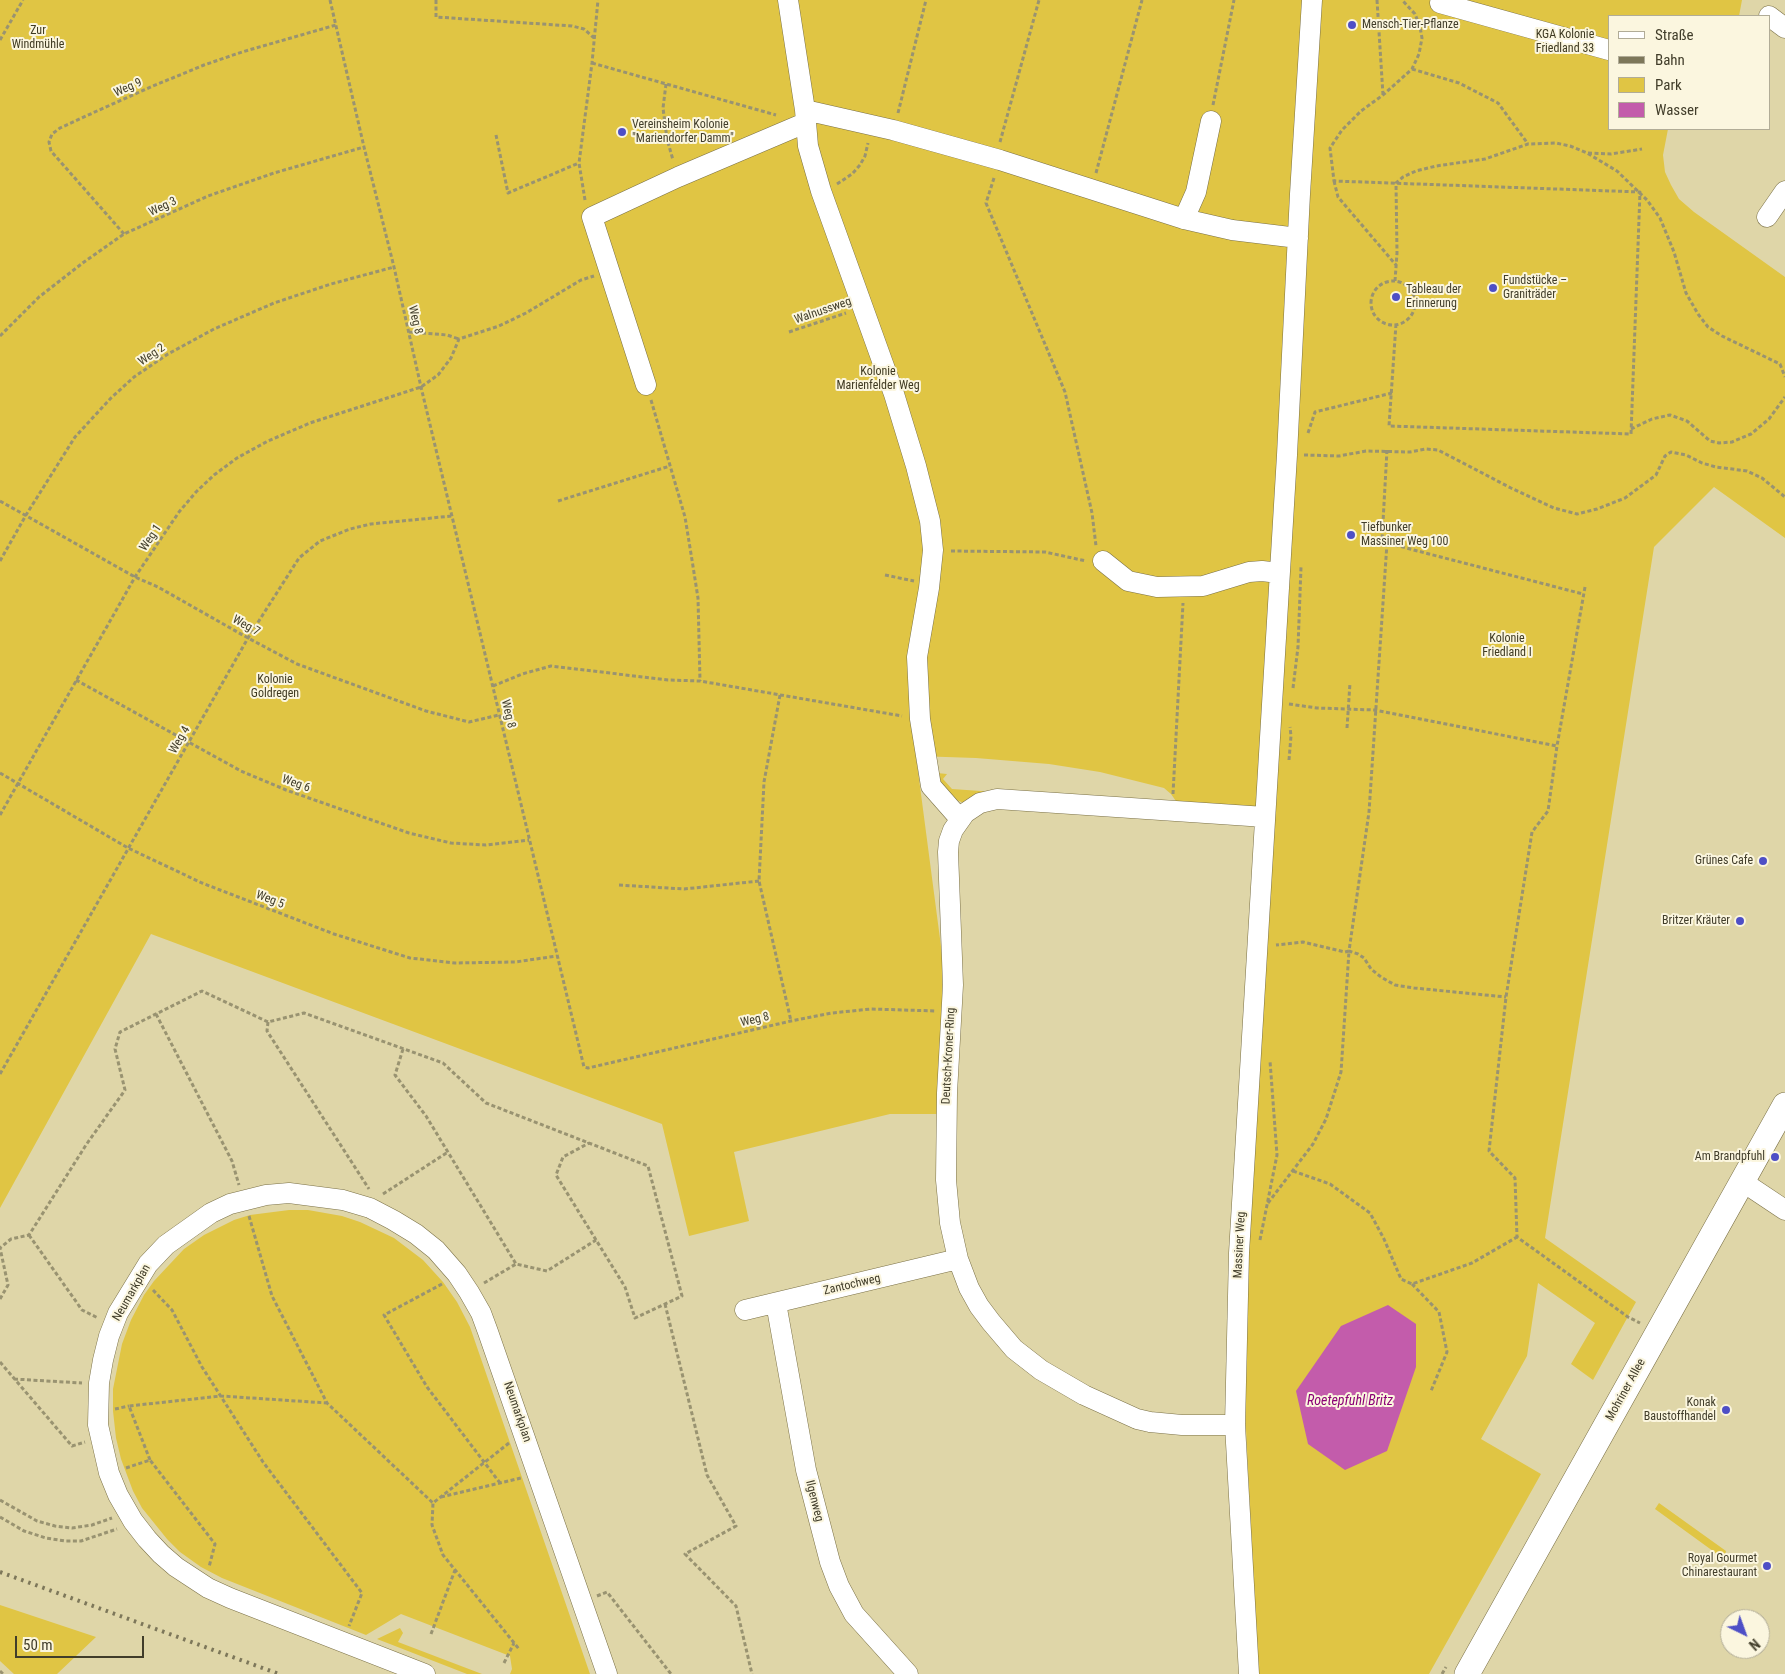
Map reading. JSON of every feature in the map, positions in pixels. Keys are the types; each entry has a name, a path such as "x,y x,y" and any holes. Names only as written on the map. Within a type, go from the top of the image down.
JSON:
{"main road":[{"name":"Mohriner Allee","path":"1467,1674 1785,1105"}],"street":[{"path":"788,0 808,146 821,191 894,394 916,466 930,521 933,550 917,657 920,719 931,786 960,819"},
{"name":"Massiner Weg","path":"1249,1674 1235,1425 1239,1253 1287,456 1312,0"},
{"path":"1440,4 1608,50"},
{"path":"1770,17 1785,28"},
{"path":"646,385 592,217 805,116 893,130 997,160 1184,219 1232,230 1298,238"},
{"path":"1184,219 1196,192 1210,121"},
{"path":"1767,217 1785,191"},
{"path":"1103,561 1128,582 1157,588 1203,586 1249,572 1279,573"},
{"name":"Deutsch-Kroner-Ring","path":"1235,1425 1164,1424 1137,1419 1084,1395 1027,1360 1002,1337 974,1298 958,1259 950,1223 945,1163 953,986 948,852 949,841 965,813 980,803 997,799 1265,817"},
{"path":"1743,1182 1785,1210"},
{"name":"Neumarkplan","path":"425,1674 208,1588 176,1568 125,1519 109,1473 100,1438 98,1407 103,1360 109,1336 118,1313 148,1264 166,1245 188,1228 211,1213 230,1204 266,1195 289,1193 343,1200 370,1208 416,1234 430,1245 457,1274 481,1313 607,1674"},
{"name":"Zantochweg","path":"745,1310 958,1259"},
{"name":"Ilgenweg","path":"776,1303 806,1470 830,1562 839,1586 854,1614 908,1674"}],"path":[{"path":"0,40 23,0"},
{"name":"Weg 8","path":"330,0 584,1067 588,1068 832,1013 871,1009 951,1011"},
{"path":"436,0 436,17 572,26 584,29 594,38"},
{"path":"592,217 587,212 579,163 598,0"},
{"path":"893,130 926,0"},
{"path":"933,550 1045,552 1095,563 1103,561 1096,546 1092,513 1065,392 986,203 1039,0"},
{"path":"1091,190 1142,0"},
{"path":"1210,121 1234,0"},
{"path":"1377,0 1383,95"},
{"path":"1396,265 1338,197 1330,148 1342,130 1412,69 1419,54 1422,38 1415,14 1402,0"},
{"name":"Weg 9","path":"124,234 51,151 49,142 52,134 60,128 204,65 336,25"},
{"path":"592,63 666,84 805,116"},
{"path":"1412,69 1459,83 1498,103 1528,144"},
{"path":"666,84 663,108 667,139 678,177"},
{"path":"821,191 838,184 852,174 860,165 865,156 871,125"},
{"path":"496,134 508,193 579,163"},
{"path":"1395,281 1396,183 1403,177 1416,171 1452,163 1485,159 1528,144 1556,143 1570,146 1588,153 1617,171 1640,192 1660,218 1674,252 1686,293 1708,327 1722,336 1785,367"},
{"name":"Weg 3","path":"0,336 39,297 124,234 208,196 274,173 364,148"},
{"path":"1588,153 1611,154 1642,149"},
{"path":"1334,181 1640,192"},
{"path":"1396,324 1389,426 1631,434 1640,192"},
{"name":"Weg 2","path":"0,561 26,515 75,437 128,382 168,354 214,329 274,303 331,284 394,267"},
{"path":"409,332 447,335 459,338 499,326 526,314 581,280 609,271"},
{"path":"1395,281 1407,286 1412,291 1415,306 1409,318 1403,323 1382,322 1377,317 1372,304 1375,291 1386,282 1395,281"},
{"name":"Walnussweg","path":"789,332 863,307"},
{"path":"421,387 438,375 451,358 459,338"},
{"path":"1780,364 1785,378"},
{"path":"646,385 684,517 698,598 700,681"},
{"name":"Weg 1","path":"0,815 135,577 179,512 196,492 214,475 237,458 268,440 310,423 421,387"},
{"path":"1308,432 1315,412 1392,393"},
{"path":"1631,429 1652,419 1670,414 1687,421 1710,441 1719,443 1732,442 1751,434 1769,419 1785,397"},
{"path":"1287,456 1339,456 1366,450 1410,452 1438,450 1554,508 1577,514 1625,498 1656,475 1665,456 1671,452 1686,455 1716,467 1747,471 1762,478 1785,497"},
{"path":"1387,450 1382,540 1387,544 1583,594"},
{"path":"558,501 670,466"},
{"name":"Weg 7","path":"0,501 135,577 158,587 297,664 426,711 469,722 500,715"},
{"name":"Weg 4","path":"0,1074 248,638 299,558 320,541 350,529 371,524 452,516"},
{"path":"1268,1204 1313,1144 1326,1118 1341,1072 1349,951 1369,812 1387,544"},
{"path":"885,575 929,584"},
{"path":"1517,1237 1515,1178 1489,1151 1506,997 1532,832 1548,811 1557,746 1585,586"},
{"path":"1169,801 1173,796 1184,587"},
{"path":"493,686 522,674 551,666 668,680 700,681 920,719"},
{"name":"Weg 6","path":"76,680 240,771 286,790 409,833 451,843 486,845 529,840"},
{"path":"1347,728 1350,683"},
{"path":"780,695 764,782 759,881 791,1021"},
{"path":"1272,702 1317,708 1375,710 1557,746"},
{"name":"Weg 5","path":"0,773 128,848 202,883 334,934 410,958 454,964 514,962 557,956"},
{"path":"619,884 684,889 759,881"},
{"path":"1277,936 1276,945 1303,942 1358,954 1364,958 1371,969 1395,985 1506,997"},
{"path":"0,1299 8,1285 0,1248 11,1239 29,1235 86,1145 125,1090 115,1049 120,1032 202,991 268,1022 304,1013 443,1063 486,1103 589,1143 648,1166 682,1296 635,1318 625,1286 556,1175 563,1157 589,1143"},
{"path":"156,1014 232,1161 241,1190"},
{"path":"268,1022 267,1031 370,1190"},
{"path":"403,1049 395,1075 426,1116 516,1264"},
{"path":"1239,1253 1255,1253 1259,1246 1277,1155 1270,1059"},
{"path":"375,1199 448,1152"},
{"path":"1293,1171 1330,1184 1370,1213 1384,1239 1400,1279 1412,1284 1439,1312 1447,1352 1431,1391"},
{"path":"248,1212 272,1296 327,1403 433,1503"},
{"path":"29,1235 82,1310 103,1320"},
{"path":"1412,1284 1472,1264 1517,1237"},
{"path":"1517,1237 1628,1317 1658,1333"},
{"path":"479,1286 516,1264 548,1271 596,1240"},
{"path":"447,1281 384,1315 427,1387 500,1483"},
{"path":"147,1285 172,1310 202,1367 263,1462 362,1593 347,1630"},
{"path":"665,1304 707,1475 736,1526 685,1554 736,1606 752,1674"},
{"path":"0,1362 72,1446 90,1441"},
{"path":"14,1379 88,1383"},
{"path":"110,1410 129,1406 221,1396 327,1403"},
{"path":"129,1406 150,1460 215,1544 208,1574"},
{"path":"513,1439 433,1503 432,1525 443,1554 519,1649"},
{"path":"121,1469 150,1460"},
{"path":"440,1497 526,1477"},
{"path":"0,1500 37,1521 55,1526 72,1528 125,1519"},
{"path":"0,1518 46,1538 65,1541 81,1541 99,1536 125,1519"},
{"path":"431,1634 456,1570"},
{"path":"593,1598 607,1592 671,1674"},
{"path":"504,1663 514,1643"},
{"path":"0,1671 3,1674"}],"green space":[{"path":"0,0 1742,0 1739,15 1608,15 1608,130 1668,130 1663,155 1665,172 1679,199 1694,212 1785,277 1785,538 1714,487 1654,547 1545,1238 1636,1302 1593,1380 1571,1364 1595,1323 1538,1283 1527,1356 1481,1439 1541,1474 1429,1674 1258,1674 1244,1388 1249,1260 1245,1260 1272,812 1178,804 1164,788 1100,772 1049,764 976,758 916,756 942,954 942,1016 937,1114 890,1114 734,1152 749,1221 689,1236 662,1124 151,934 0,1208"},
{"path":"937,773 947,774 943,779 952,789 995,792 966,804 945,795"},
{"path":"289,1210 308,1210 342,1216 394,1238 423,1260 443,1282 457,1302 470,1327 590,1674 510,1674 512,1669 510,1656 401,1614 366,1635 222,1578 201,1567 180,1552 167,1539 142,1508 133,1491 121,1459 113,1411 113,1389 122,1344 131,1320 144,1295 154,1281 184,1249 204,1235 234,1220 250,1215"},
{"path":"1659,1503 1726,1551 1724,1559 1655,1509"},
{"path":"0,1605 96,1637 57,1674 14,1674 0,1661"},
{"path":"400,1628 403,1633 398,1642 482,1674 467,1674 377,1639"}],"water":[{"name":"Roetepfuhl Britz","path":"1388,1305 1416,1324 1416,1367 1387,1451 1345,1470 1308,1444 1296,1391 1341,1326"}],"railway":[{"path":"0,1572 279,1674"}],"place":[{"name":"Mensch-Tier-Pflanze","path":"1352,25"},
{"name":"Vereinsheim Kolonie \"Mariendorfer Damm\"","path":"622,132"},
{"name":"Fundstücke – Graniträder","path":"1493,288"},
{"name":"Tableau der Erinnerung","path":"1396,297"},
{"name":"Tiefbunker Massiner Weg 100","path":"1351,535"},
{"name":"Grünes Cafe","path":"1763,861"},
{"name":"Britzer Kräuter","path":"1740,921"},
{"name":"Am Brandpfuhl","path":"1775,1157"},
{"name":"Konak Baustoffhandel","path":"1726,1410"},
{"name":"Royal Gourmet Chinarestaurant","path":"1767,1566"}],"park label":[{"name":"Zur Windmühle","path":"38,38"},
{"name":"KGA Kolonie Friedland 33","path":"1565,42"},
{"name":"Kolonie Marienfelder Weg","path":"878,379"},
{"name":"Kolonie Friedland I","path":"1507,646"},
{"name":"Kolonie Goldregen","path":"275,687"}]}
